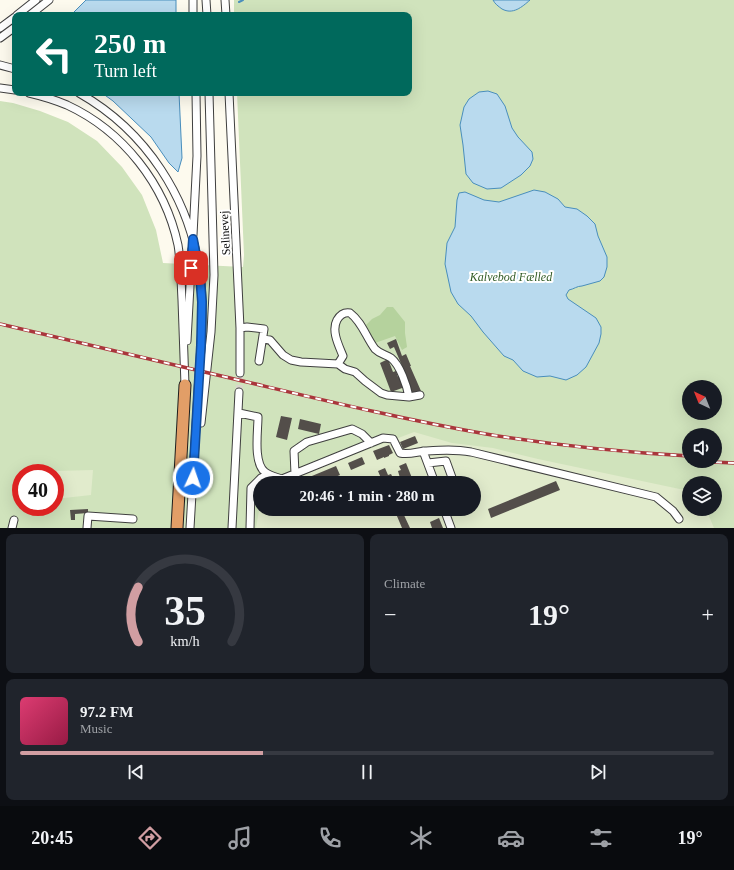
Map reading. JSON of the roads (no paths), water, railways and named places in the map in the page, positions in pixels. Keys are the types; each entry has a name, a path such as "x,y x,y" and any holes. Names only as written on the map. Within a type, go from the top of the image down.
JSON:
{"highway":[{"path":"177,528 185,385"}],"street":[{"path":"21,12 36,0"},
{"path":"34,12 49,0"},
{"path":"193,0 193,12"},
{"path":"206,0 207,12"},
{"path":"225,0 226,12"},
{"path":"0,28 12,19"},
{"path":"0,38 12,29"},
{"path":"0,66 12,68"},
{"path":"0,88 12,90"},
{"path":"39,96 56,101 79,111 104,128 125,146 135,157 144,168 159,192 171,219 178,245 185,385"},
{"path":"83,96 105,110 120,122 147,150 166,176 181,205 193,239 200,276 202,316 190,528"},
{"path":"185,385 196,193 196,96"},
{"path":"193,488 207,367 213,296 214,261 209,96"},
{"name":"Selinevej","path":"230,96 240,328 240,373"},
{"path":"338,364 344,356 336,338 336,323 339,316 350,313 360,324 376,349 382,354 389,356 394,361 407,387 409,397"},
{"path":"240,328 247,327 264,329 259,360"},
{"path":"263,339 270,340 283,355 291,360 338,364 345,369 355,372 365,381 387,395 409,397 420,395"},
{"path":"232,528 240,392"},
{"path":"239,413 258,417 257,458 259,465 268,475 282,479 383,438 393,439 400,452 406,454 423,451 458,450 471,452 656,497 673,511 679,519"},
{"path":"295,474 294,451 307,442 352,429 362,434 371,443"},
{"path":"423,451 433,476"},
{"path":"428,463 446,461 451,476"},
{"path":"250,528 252,488 261,478 268,475"},
{"path":"87,528 88,516 133,519"},
{"path":"447,516 451,528"},
{"path":"12,528 14,520"}],"water":[{"path":"86,0 176,0 176,12 74,12"},
{"path":"493,0 530,0 521,8 514,11 506,11"},
{"path":"488,91 497,94 505,106 512,128 532,152 533,159 530,166 521,175 501,188 487,189 473,183 466,174 460,125 464,107 469,99 479,92"},
{"path":"106,96 179,96 182,158 178,172 169,163 151,137"},
{"path":"534,190 545,192 558,199 565,207 577,209 587,216 595,224 598,236 607,257 607,267 604,277 600,281 569,290 566,295 568,299 596,318 601,327 601,334 599,343 586,367 577,375 566,380 550,376 537,377 523,371 513,360 504,356 471,316 458,304 451,292 445,264 447,243 455,227 459,193 465,192 484,200 499,202"}],"waterway":[{"path":"239,2 243,0"}],"tunnel":[{"path":"239,392 240,373"}],"railway":[{"path":"0,324 326,401 454,428 562,445 682,455"},
{"path":"722,462 734,463"}],"park label":[{"name":"Kalvebod Fælled","path":"511,277"}]}
